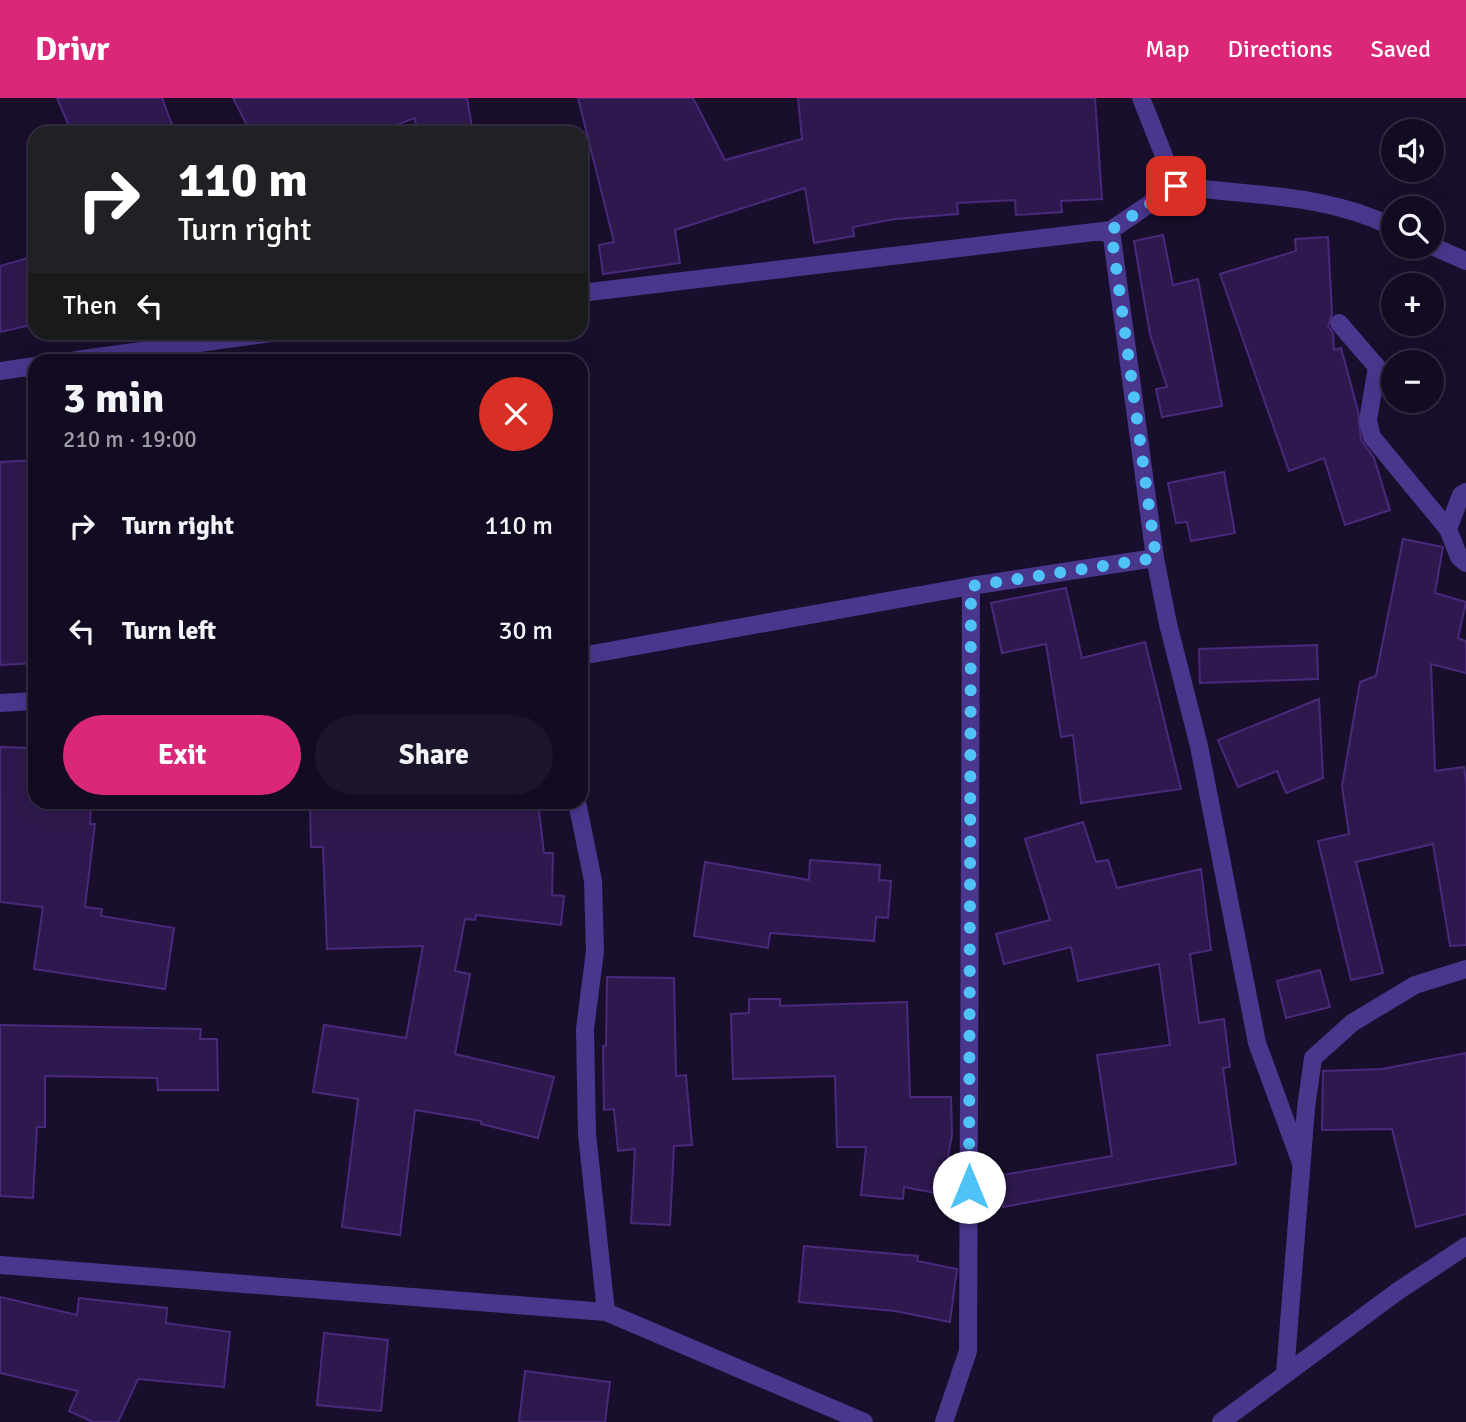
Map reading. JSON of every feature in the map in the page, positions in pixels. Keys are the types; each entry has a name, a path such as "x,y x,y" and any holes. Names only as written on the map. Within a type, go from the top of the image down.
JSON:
{"street":[{"path":"1141,98 1176,186"},
{"path":"588,292 1111,230 1176,186 1326,202 1381,221"},
{"path":"1111,230 1156,558 1210,800 1257,1043 1301,1163"},
{"path":"1444,251 1466,261"},
{"path":"1339,323 1377,367 1367,420 1372,437 1448,529 1459,558 1466,563"},
{"path":"120,354 221,340"},
{"path":"0,371 28,367"},
{"path":"1448,529 1461,495 1466,492"},
{"path":"588,655 971,586 1156,558"},
{"path":"944,1422 968,1351 971,586"},
{"path":"0,703 28,701"},
{"path":"579,809 593,881 595,951 586,1029 587,1134 606,1312"},
{"path":"1285,1374 1301,1163 1313,1058 1352,1023 1415,985 1466,969"},
{"path":"1221,1422 1398,1290 1466,1246"},
{"path":"0,1265 606,1312 864,1422"}],"building":[{"path":"57,98 162,98 172,126 69,126"},
{"path":"233,98 467,98 472,126 416,126 415,118 393,126 247,126"},
{"path":"578,98 693,98 725,160 802,139 798,98 1095,98 1102,199 1061,201 1062,212 1016,215 1015,200 957,203 958,214 895,219 853,227 854,236 814,243 805,188 675,230 680,263 603,274 599,245 614,242 588,138 588,126 585,126"},
{"path":"1163,235 1173,285 1198,279 1222,406 1162,417 1156,389 1167,387 1150,334 1134,241"},
{"path":"1328,237 1332,314 1328,326 1333,333 1334,350 1341,348 1358,411 1361,440 1374,458 1390,510 1345,525 1324,458 1289,471 1220,274 1296,251 1295,239"},
{"path":"28,258 28,326 0,332 0,266"},
{"path":"28,460 28,663 0,665 0,462"},
{"path":"1224,472 1235,533 1191,541 1187,522 1176,523 1168,483"},
{"path":"1403,539 1443,547 1435,593 1466,602 1458,638 1466,641 1466,673 1431,664 1435,771 1464,767 1466,783 1466,945 1450,946 1433,844 1356,862 1383,973 1351,980 1318,841 1349,834 1342,786 1360,682 1376,676"},
{"path":"1066,588 1082,658 1145,642 1181,789 1081,803 1073,735 1061,737 1046,644 1002,653 991,603"},
{"path":"1317,645 1318,679 1200,683 1199,649"},
{"path":"1319,699 1323,778 1286,793 1277,771 1238,787 1218,740"},
{"path":"0,747 28,748 28,809 91,809 90,824 95,824 85,907 102,909 101,916 174,928 165,989 34,969 43,907 0,902"},
{"path":"310,809 539,809 544,853 553,853 552,895 564,896 561,925 476,915 475,920 465,919 455,971 470,974 455,1054 554,1077 538,1138 481,1124 481,1121 415,1110 400,1235 342,1227 358,1099 313,1092 324,1025 406,1038 423,946 327,949 323,847 311,847"},
{"path":"1083,822 1096,862 1108,860 1117,888 1201,869 1211,950 1190,954 1199,1023 1224,1019 1230,1067 1223,1068 1236,1164 1003,1207 997,1176 1112,1156 1097,1055 1170,1045 1159,964 1078,981 1071,947 1004,964 996,934 1050,920 1025,839"},
{"path":"810,860 880,865 879,880 891,881 888,918 876,917 874,941 770,933 768,948 694,936 705,862 809,880"},
{"path":"1320,970 1330,1007 1286,1018 1277,981"},
{"path":"607,977 674,978 676,1076 686,1075 692,1145 674,1146 670,1225 631,1223 635,1149 618,1151 614,1109 604,1110 603,1046 606,1046"},
{"path":"749,999 780,999 780,1006 907,1002 910,1097 951,1097 952,1135 941,1194 904,1187 903,1199 861,1195 866,1147 837,1147 835,1076 733,1079 731,1014 749,1013"},
{"path":"0,1025 201,1029 200,1039 217,1039 218,1090 158,1090 157,1078 45,1076 45,1127 37,1127 33,1198 0,1196"},
{"path":"1466,1053 1466,1214 1416,1227 1392,1129 1322,1130 1323,1071 1382,1069"},
{"path":"804,1246 918,1256 917,1261 957,1269 950,1322 895,1311 799,1302"},
{"path":"0,1297 77,1315 79,1298 167,1308 166,1323 230,1332 224,1387 138,1379 118,1422 93,1422 69,1411 78,1391 0,1373"},
{"path":"324,1333 388,1340 381,1411 317,1405"},
{"path":"525,1371 610,1382 605,1422 519,1422"}],"route":[{"path":"969,1187 971,586 1156,558 1111,230 1176,186"}]}
